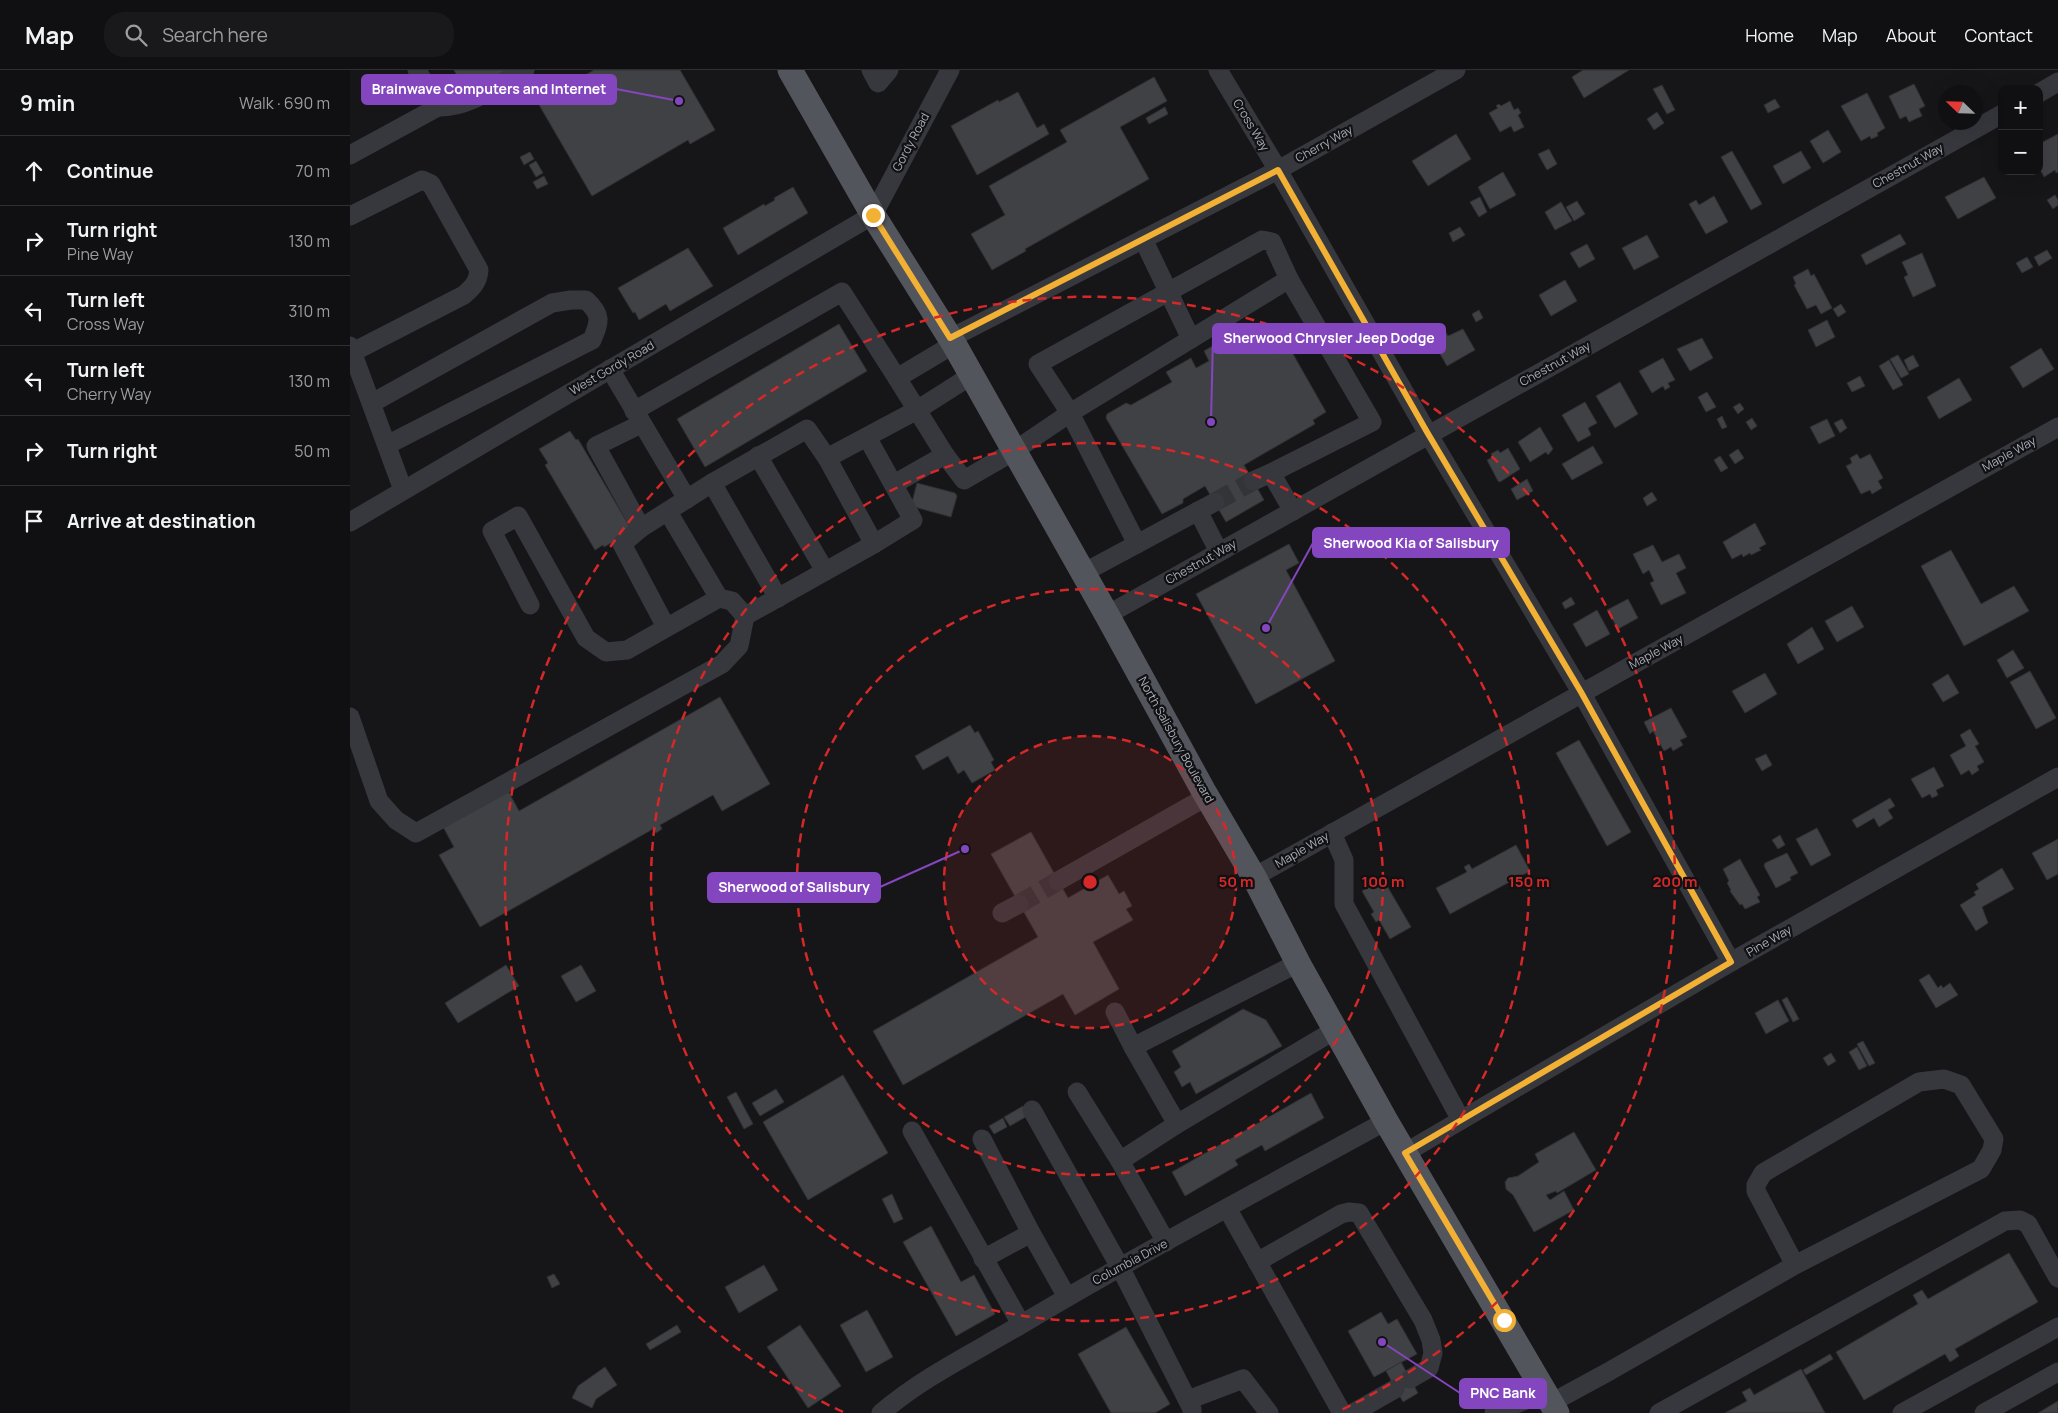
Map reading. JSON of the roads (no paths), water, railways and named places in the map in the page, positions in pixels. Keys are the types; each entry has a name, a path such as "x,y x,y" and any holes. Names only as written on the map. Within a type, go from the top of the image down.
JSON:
{"main road":[{"name":"North Salisbury Boulevard","path":"790,70 873,215 972,375 1107,614 1206,797 1254,878 1298,963 1386,1121 1551,1403"}],"street":[{"path":"417,70 438,108"},
{"path":"350,155 438,108 462,105 525,70"},
{"path":"871,70 878,83 889,70"},
{"name":"Gordy Road","path":"873,215 950,70"},
{"name":"Cross Way","path":"1218,70 1278,170 1429,435 1581,692 1731,962"},
{"name":"Cherry Way","path":"897,378 952,341 1143,239 1278,170 1456,70"},
{"path":"2043,91 2058,82"},
{"name":"Chestnut Way","path":"1107,614 1998,116"},
{"path":"350,216 422,180 427,182 431,184 479,270 475,285 464,295 352,349 403,490"},
{"name":"West Gordy Road","path":"350,522 873,215"},
{"path":"1143,239 1191,339"},
{"path":"1137,544 1070,413 1038,364 1262,240 1272,242 1290,279 1372,422 1253,481"},
{"path":"641,528 596,446 637,418 842,292 945,455 964,480 1014,451 1070,413 1290,279"},
{"path":"372,403 552,303 586,300 597,310 599,323 592,340 387,444"},
{"path":"610,369 637,418 687,499"},
{"path":"828,458 917,410 972,375"},
{"name":"Maple Way","path":"1254,878 1581,692 1696,631 2058,427"},
{"path":"666,627 622,544 641,528 687,499 807,429 828,458 874,544"},
{"path":"745,616 913,520 867,437"},
{"path":"894,484 945,455"},
{"path":"758,456 825,572"},
{"path":"1271,473 1293,511"},
{"path":"712,484 778,598"},
{"path":"1083,572 1207,507 1219,552"},
{"path":"668,512 719,598"},
{"path":"530,605 492,531 518,516 586,638 606,652 627,650 719,598 732,601 745,616"},
{"path":"350,716 379,801 396,820 416,832 722,664 739,646 745,616"},
{"name":"Pine Way","path":"1405,1153 1731,962 2058,777"},
{"path":"1058,881 1206,797"},
{"path":"1332,833 1344,860 1344,904 1461,1120"},
{"path":"1002,913 1019,904"},
{"path":"1133,1047 1298,963"},
{"path":"1115,1012 1177,1124"},
{"path":"1120,1161 1177,1124 1335,1030"},
{"path":"1494,1413 1551,1403 1795,1265 1980,1169 1992,1150 1994,1139 1961,1085 1944,1079 1920,1082 1762,1173 1756,1185 1756,1191 1795,1265"},
{"path":"1077,1092 1120,1161 1166,1242"},
{"path":"1032,1110 1120,1266 1190,1406 1243,1379 1269,1413"},
{"name":"Columbia Drive","path":"882,1413 892,1404 946,1368 1120,1266 1386,1121"},
{"path":"912,1131 1021,1324"},
{"path":"982,1139 1031,1234 1067,1297"},
{"path":"1227,1208 1342,1413"},
{"path":"1257,1262 1341,1214 1349,1212 1359,1213 1423,1320 1432,1340 1433,1353 1429,1368 1353,1413"},
{"path":"1659,1413 2005,1221 2020,1220 2028,1224 2058,1278"},
{"path":"983,1259 1031,1234"},
{"path":"1902,1413 2058,1327"},
{"path":"1984,1413 2058,1372"}],"tunnel":[{"path":"1215,502 1253,481"},
{"path":"1019,904 1058,881"}],"place":[{"name":"Brainwave Computers and Internet","path":"679,101"},
{"name":"Sherwood Chrysler Jeep Dodge","path":"1211,422"},
{"name":"Sherwood Kia of Salisbury","path":"1266,628"},
{"name":"Sherwood of Salisbury","path":"965,849"},
{"name":"PNC Bank","path":"1382,1342"}]}
